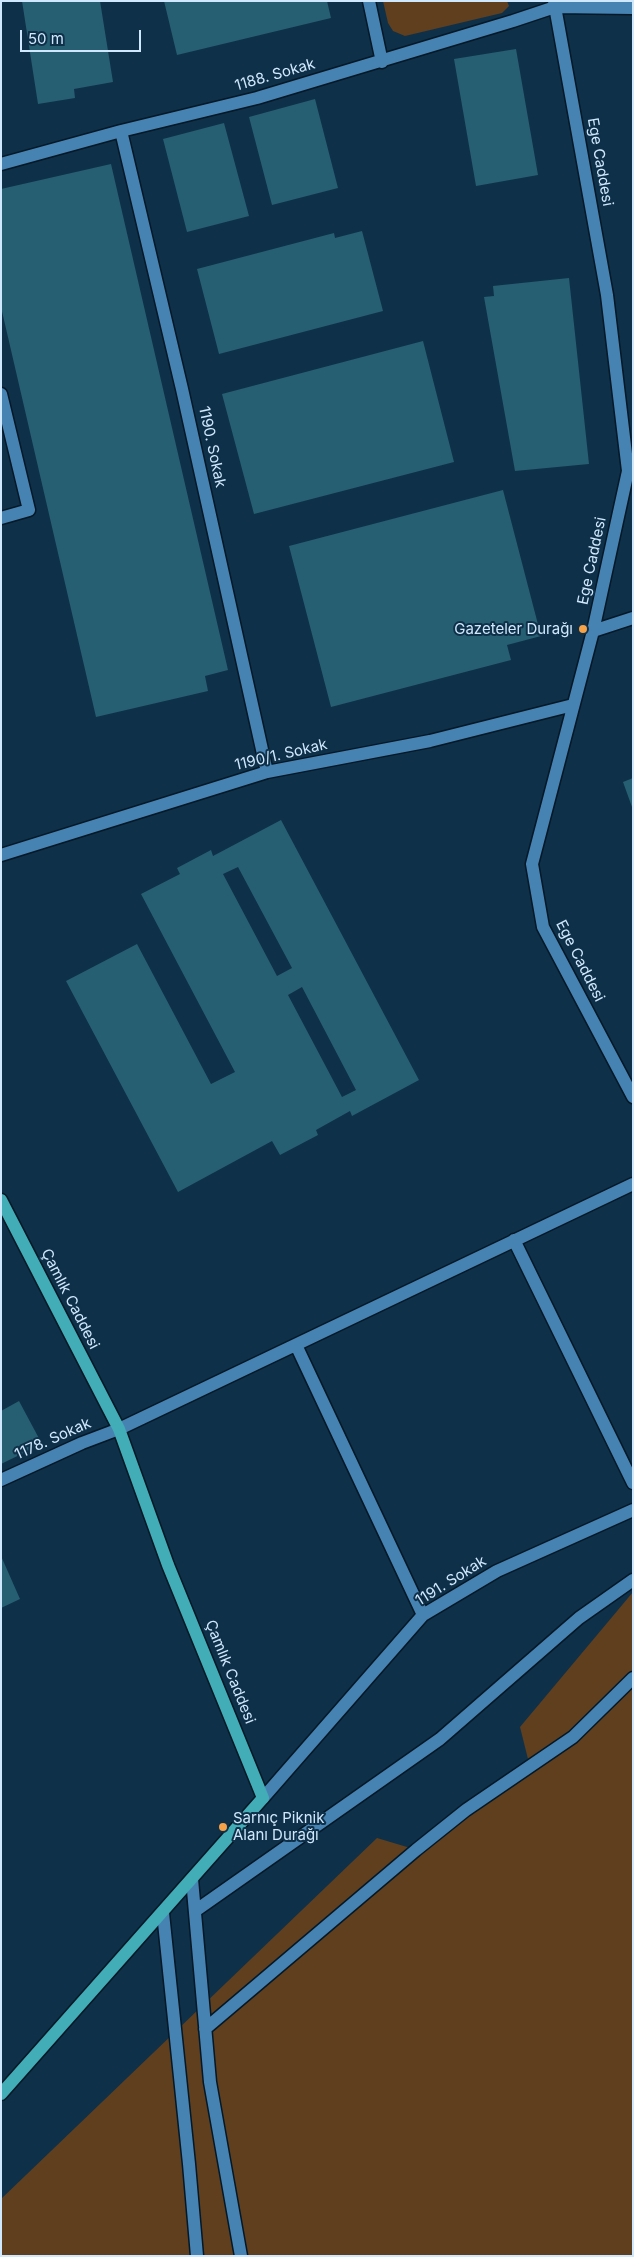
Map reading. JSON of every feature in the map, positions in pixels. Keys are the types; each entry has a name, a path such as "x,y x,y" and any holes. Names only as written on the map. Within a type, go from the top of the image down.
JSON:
{"main road":[{"name":"Çamlık Caddesi","path":"1,1200 119,1430 168,1565 263,1798"},
{"path":"1,2094 263,1798"}],"street":[{"path":"368,1 382,62"},
{"name":"1188. Sokak","path":"1,164 121,131 257,98 382,62 553,3 633,8"},
{"name":"Ege Caddesi","path":"553,3 607,295 628,472 593,631 532,864 543,927 633,1097"},
{"name":"1190. Sokak","path":"121,131 184,398 267,772"},
{"path":"1,394 29,510 1,518"},
{"path":"593,631 633,618"},
{"name":"1190/1. Sokak","path":"1,855 267,772 430,741 573,705"},
{"name":"1178. Sokak","path":"1,1480 82,1443 119,1430 633,1184"},
{"path":"514,1240 633,1482"},
{"path":"296,1345 424,1615"},
{"name":"1191. Sokak","path":"263,1798 424,1615 497,1571 633,1510"},
{"path":"195,1912 440,1739 579,1618 633,1580"},
{"path":"206,2029 416,1850 466,1810 573,1737 633,1678"},
{"path":"192,1879 210,2082 241,2256"},
{"path":"163,1913 197,2256"}],"shaded area":[{"path":"383,1 507,1 509,6 502,13 405,36 393,31 388,23"},
{"path":"633,1592 633,2256 1,2256 1,2199 377,1838 417,1850 530,1767 520,1727"}],"building":[{"path":"22,1 100,1 113,82 74,89 75,98 38,104"},
{"path":"164,1 327,1 331,18 177,55"},
{"path":"516,49 538,175 476,186 454,59"},
{"path":"315,99 338,188 272,205 249,117"},
{"path":"224,123 249,216 187,232 163,139"},
{"path":"111,164 228,670 205,676 208,691 96,717 1,307 1,189"},
{"path":"362,231 383,311 219,354 197,269 334,233 335,238"},
{"path":"569,278 589,464 515,471 484,297 494,296 493,286"},
{"path":"423,341 454,462 254,514 222,394"},
{"path":"503,490 541,636 507,645 511,660 331,707 289,546"},
{"path":"633,778 633,807 632,807 623,782"},
{"path":"281,820 419,1080 352,1116 350,1111 316,1130 318,1135 280,1155 272,1141 178,1192 66,981 137,944 211,1084 235,1072 141,894 180,874 177,868 211,850 213,856","holes":["238,867 292,968 277,976 223,874","302,987 356,1090 342,1097 288,995"]},
{"path":"19,1401 42,1444 1,1464 1,1411"},
{"path":"1,1556 20,1599 1,1608"}],"place":[{"name":"Gazeteler Durağı","path":"583,629"},
{"name":"Sarnıç Piknik Alanı Durağı","path":"223,1827"}]}
